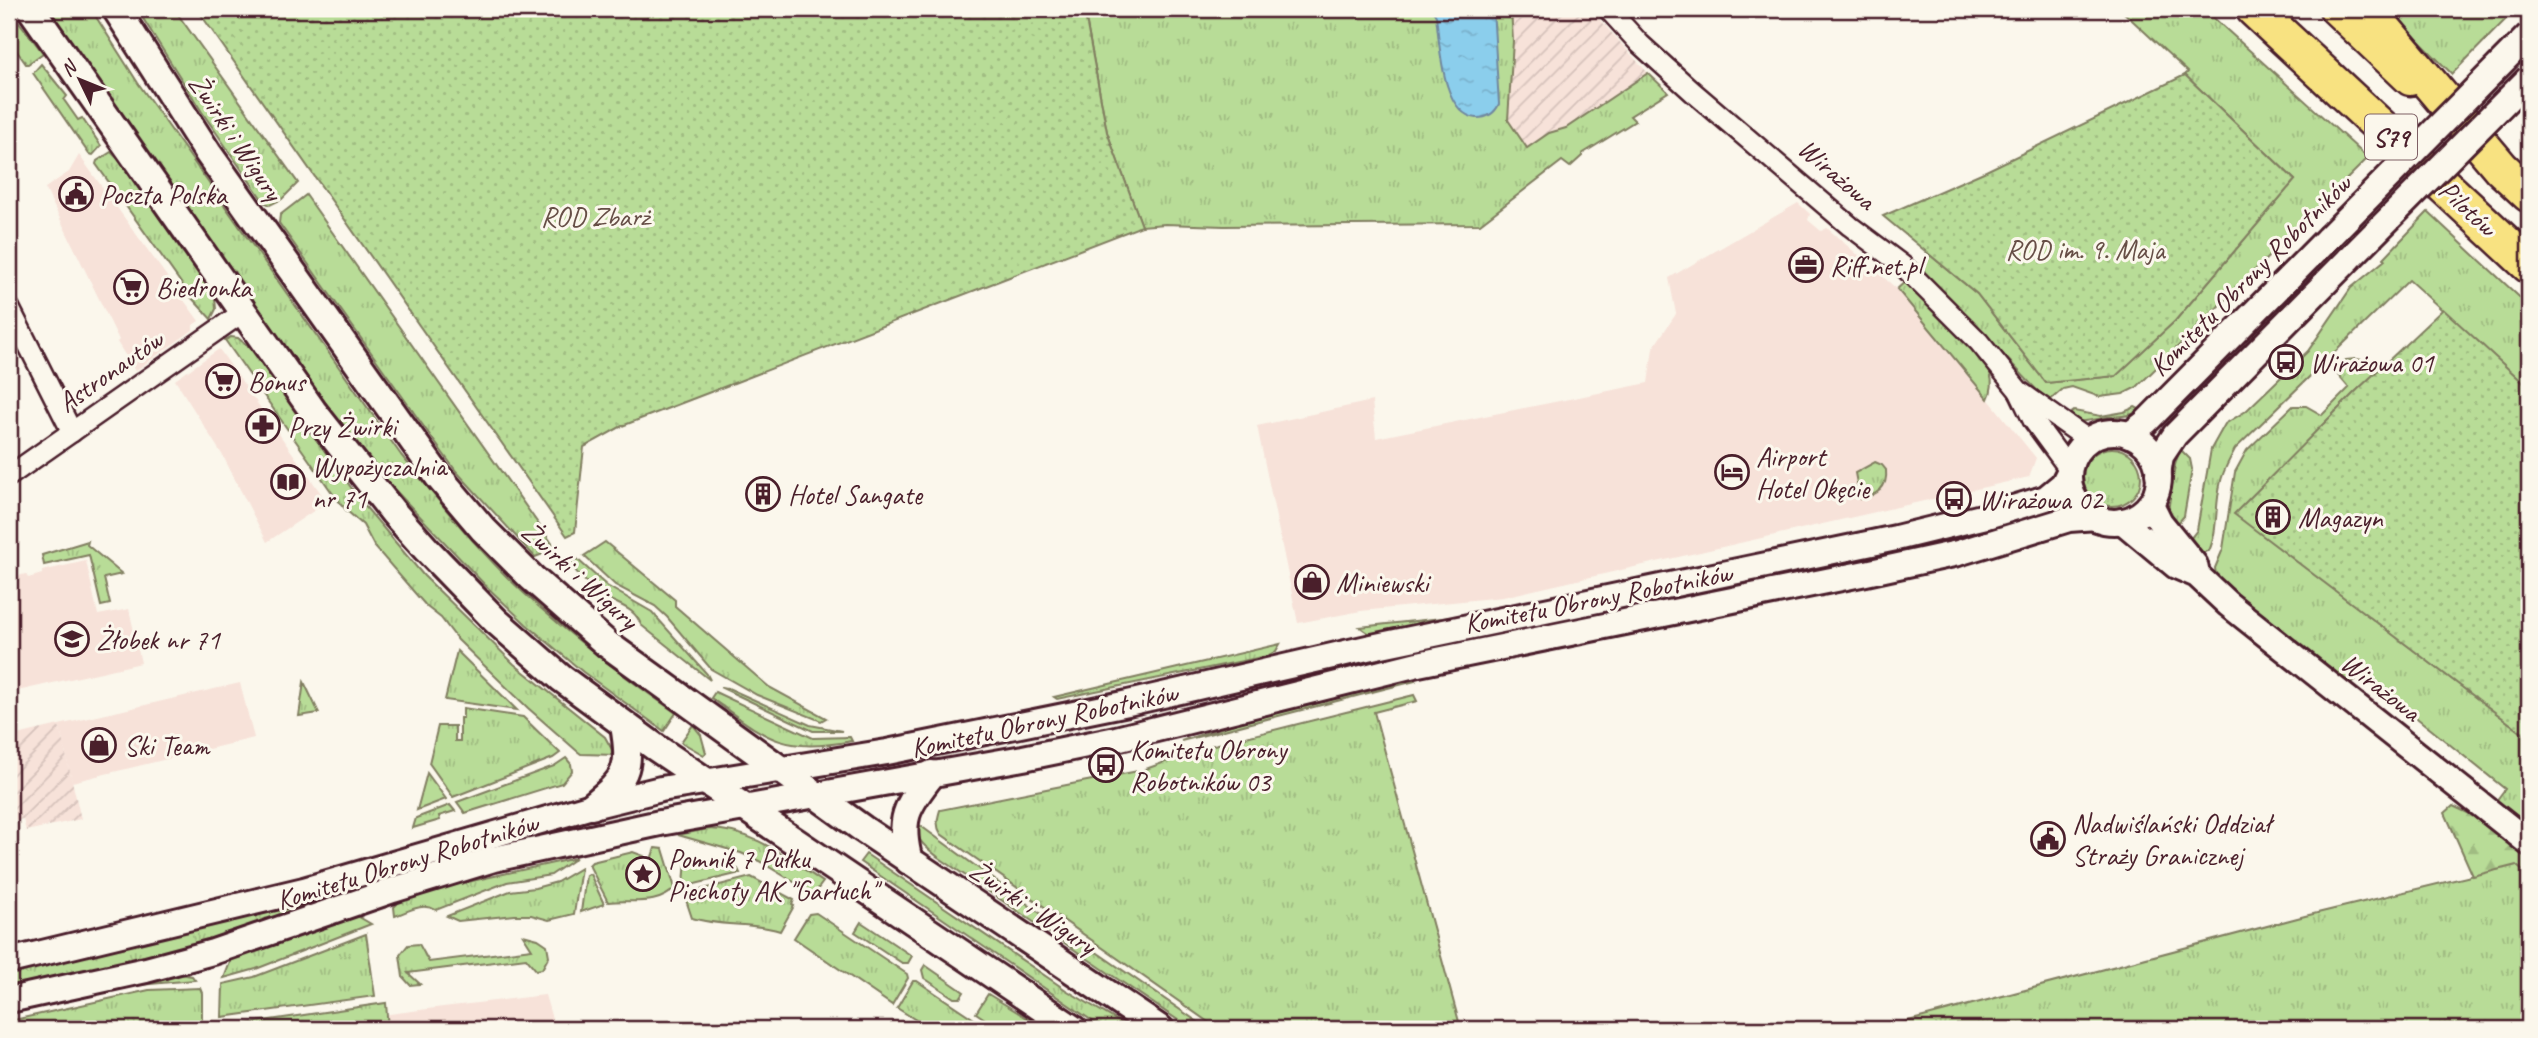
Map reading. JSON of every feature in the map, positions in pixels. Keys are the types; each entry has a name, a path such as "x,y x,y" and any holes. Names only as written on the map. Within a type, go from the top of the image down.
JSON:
{"highway":[{"name":"Pilotów","path":"2254,9 2529,265"},
{"path":"2367,9 2501,168"},
{"name":"Pilotów","path":"2501,168 2529,194"}],"main road":[{"path":"31,9 313,411 364,477 427,550 496,621 541,661 624,724 1073,1029"},
{"name":"Żwirki i Wigury","path":"116,9 208,153 438,476 531,578 607,644 909,861 1160,1029"},
{"name":"Pilotów","path":"2335,9 2501,168"},
{"path":"592,806 625,774 628,745 624,724"},
{"path":"909,861 903,824 916,794 932,774"}],"street":[{"name":"Wirażowa","path":"1608,9 1640,44 1693,92 1850,226 1902,265 1979,342 2019,391 2033,420 2068,472"},
{"name":"Komitetu Obrony Robotników","path":"2129,435 2146,422 2529,35"},
{"name":"Komitetu Obrony Robotników","path":"2158,474 2161,456 2175,435 2529,78"},
{"path":"9,307 72,432"},
{"name":"Astronautów","path":"9,476 243,312"},
{"name":"Wirażowa","path":"2019,391 2087,439"},
{"path":"2103,432 2129,435 2148,450 2158,474 2158,486 2151,504 2144,511 2122,521 2106,521 2088,512 2075,496 2068,472 2072,458 2087,439 2103,432"},
{"name":"Komitetu Obrony Robotników","path":"9,961 291,894 592,806 661,789 887,752 1128,703 1367,648 1990,516 2046,498 2063,484 2068,472"},
{"name":"Wirażowa","path":"2151,504 2160,522 2195,565 2197,575"},
{"name":"Komitetu Obrony Robotników","path":"9,1000 146,970 213,952 393,890 494,859 745,807 1116,739 1418,664 1866,573 1958,553 2069,519 2096,517"},
{"name":"Wirażowa","path":"2122,521 2176,566 2197,575 2228,604 2529,843"}],"shaded area":[{"path":"1511,9 1590,9 1648,73 1566,128 1549,133 1526,148 1508,120 1513,41"},
{"path":"79,155 199,321 193,325 193,330 135,371 117,342 119,340 45,188 69,172"},
{"path":"1798,203 1810,214 1808,220 1821,231 1827,228 1897,289 1957,360 2036,458 2029,477 1503,597 1361,611 1298,623 1257,426 1372,401 1376,438 1648,383 1653,348 1676,314 1669,278"},
{"path":"219,349 327,502 267,542 223,456 175,380"},
{"name":"Żłobek nr 71","path":"86,561 98,615 129,609 141,663 13,692 9,675 9,578 26,574 28,578 42,574 42,571"},
{"path":"240,683 254,738 72,782 59,725"},
{"path":"59,725 81,819 26,831 23,819 9,822 9,737"},
{"path":"545,995 555,1029 275,1029 443,1007"}],"green space":[{"path":"9,9 43,53 28,64 9,40"},
{"path":"47,9 91,9 138,83 401,455 478,547 526,595 588,648 676,713 664,731 583,672 526,624 485,585 377,471 349,436"},
{"path":"137,9 174,9 298,183 282,199 270,205 264,202 202,112"},
{"name":"ROD Zbarż","path":"197,9 1084,9 1107,132 1142,226 622,426 584,447 575,532 567,536"},
{"path":"1084,9 1511,9 1513,41 1508,120 1527,148 1549,133 1566,128 1648,73 1668,92 1630,116 1635,121 1582,154 1570,167 1562,161 1480,224 1142,226 1107,132"},
{"path":"2120,9 2204,9 2368,158 2137,387 2123,394 2100,397 2072,387 2063,389 2048,402 1918,268 1930,255 1977,294 2046,383 2115,376 2175,321 2295,180 2185,75 2188,72"},
{"path":"2387,9 2516,9 2452,74"},
{"path":"41,64 67,96 64,100 78,120 82,118 101,146 93,155 89,154 33,73"},
{"name":"ROD im. 9. Maja","path":"2185,75 2295,180 2175,321 2116,376 2046,383 1977,294 1883,216 1986,171"},
{"path":"111,152 215,298 216,309 211,319 191,297 96,164"},
{"path":"306,195 556,549 535,557 456,471 279,223 280,215"},
{"path":"2428,212 2529,306 2529,388 2409,280 2235,449 2221,480 2212,543 2209,551 2197,554 2187,543 2197,530 2211,449 2225,424 2246,411 2308,351 2351,288 2385,260"},
{"path":"1906,281 1965,339 1985,363 1992,380 1988,399 1897,289"},
{"path":"2443,309 2529,388 2529,738 2234,514 2354,393"},
{"path":"238,338 250,348 363,504 424,576 514,664 605,737 615,755 581,754 577,751 528,708 458,640 441,618 427,607 374,546 363,525 333,494 225,340"},
{"path":"2346,360 2385,364 2235,514 2529,738 2529,828 2496,801 2505,789 2361,673 2348,687 2216,576 2215,568 2223,549 2235,472 2247,450 2293,406 2306,406 2322,415 2349,388 2337,374 2338,365"},
{"path":"2135,407 2141,410 2125,416 2080,421 2063,419 2074,411 2101,416"},
{"path":"2106,448 2118,448 2133,456 2141,471 2141,483 2133,498 2118,506 2106,506 2091,498 2083,483 2083,471 2091,456"},
{"path":"2180,449 2190,459 2192,469 2184,516 2174,528 2168,511"},
{"path":"1875,462 1886,470 1885,482 1876,493 1860,499 1855,473"},
{"path":"88,541 87,545 122,574 104,578 110,604 101,606 89,555 44,565 42,555"},
{"path":"605,542 675,600 675,606 769,687 826,718 821,721 757,695 711,669 655,606 615,585 584,556"},
{"path":"577,559 607,586 652,612 710,680 641,625 631,611 607,598 587,582 570,563"},
{"path":"1451,617 1370,634 1360,627"},
{"path":"1280,644 1276,651 1267,656 1057,699 1054,697"},
{"path":"457,651 517,710 445,700"},
{"path":"1411,678 1415,681 1181,741 1237,723"},
{"path":"304,682 319,713 299,716"},
{"path":"720,687 728,688 810,725 842,731 813,731"},
{"path":"715,692 813,738 850,737 852,741 808,745 791,744 776,739 761,733 711,698"},
{"path":"1414,695 1417,701 1374,712 1461,1029 1218,1029 941,834 938,828 940,810 1143,770 1210,746"},
{"path":"463,708 523,717 560,753 453,797 429,763 438,726 455,726 455,741 460,741"},
{"path":"693,725 701,735 706,753 704,755 681,742"},
{"path":"566,758 572,771 562,783 465,813 457,802 554,766"},
{"path":"427,773 446,799 417,810"},
{"path":"450,805 455,811 439,816 440,820 413,828 416,818"},
{"path":"2453,806 2472,815 2529,859 2529,876 2516,865 2473,876 2445,813"},
{"path":"914,821 1037,911 1208,1029 1191,1029 938,857 921,842"},
{"path":"707,829 724,830 754,839 823,882 814,894 741,853 678,835"},
{"path":"655,848 663,849 675,888 652,900 608,902 589,865 633,852 644,856 638,875 645,877"},
{"path":"866,854 1066,990 1131,1029 1104,1029 860,862"},
{"path":"693,856 738,869 740,873 687,886 684,883 686,861"},
{"path":"576,858 551,875 507,882 436,910 421,907 395,916 394,907 401,900 436,889"},
{"path":"2516,865 2529,876 2529,1029 1878,1029 2305,916"},
{"path":"581,868 574,914 549,920 531,915 515,915 458,921 447,916 510,891 557,882"},
{"path":"590,874 604,904 581,912 586,875"},
{"path":"751,877 794,900 794,906 780,931 692,918 684,894"},
{"path":"341,891 353,892 188,947 138,961 9,989 9,971"},
{"path":"816,913 907,974 908,978 892,1005 794,938 809,914"},
{"path":"351,917 359,917 371,924 256,969 224,978 231,960 240,955"},
{"path":"861,922 912,956 908,963 902,963 855,932"},
{"path":"366,934 375,996 222,1017 223,984 254,977"},
{"path":"523,935 547,945 549,956 542,969 536,970 526,958 408,973 420,984 410,985 403,977 400,955 408,945 419,944 429,962 532,949"},
{"path":"925,965 964,992 960,998 954,998 924,978 922,970"},
{"path":"180,974 192,976 195,980 139,985 9,1014"},
{"path":"913,981 917,981 989,1029 930,1029 897,1008"},
{"path":"200,988 202,1021 145,1029 9,1029 9,1021 149,990"},
{"path":"988,994 1045,1029 1000,1029 976,1013"},
{"path":"386,1003 388,1029 223,1027"}],"water":[{"path":"1432,9 1493,9 1499,104 1490,114 1477,118 1465,114 1456,105 1444,76 1436,16"}],"place":[{"name":"Poczta Polska","path":"76,194"},
{"name":"Riff.net.pl","path":"1806,265"},
{"name":"Biedronka","path":"131,287"},
{"name":"Wirażowa 01","path":"2286,362"},
{"name":"Bonus","path":"223,381"},
{"name":"Przy Żwirki","path":"263,426"},
{"name":"Airport Hotel Okęcie","path":"1732,472"},
{"name":"Wypożyczalnia nr 71","path":"288,482"},
{"name":"Hotel Sangate","path":"763,494"},
{"name":"Wirażowa 02","path":"1954,499"},
{"name":"Magazyn","path":"2273,517"},
{"name":"Miniewski","path":"1312,582"},
{"name":"Żłobek nr 71","path":"72,639"},
{"name":"Ski Team","path":"99,745"},
{"name":"Komitetu Obrony Robotników 03","path":"1106,765"},
{"name":"Nadwiślański Oddział Straży Granicznej","path":"2048,839"},
{"name":"Pomnik 7 Pułku Piechoty AK \"Garłuch\"","path":"643,874"}]}
